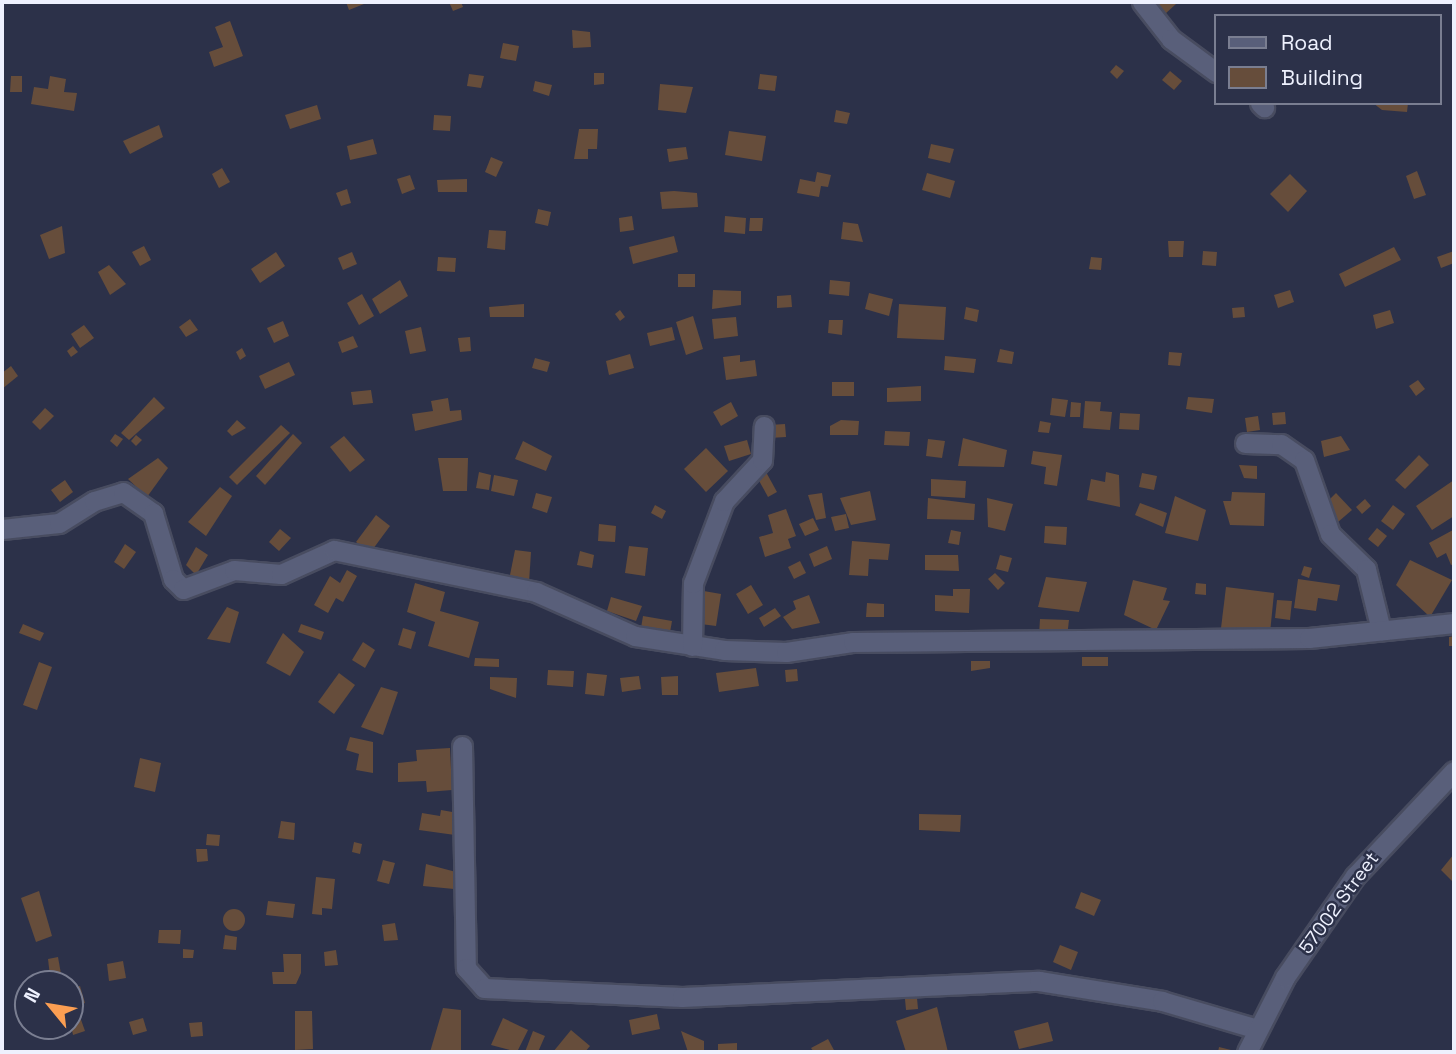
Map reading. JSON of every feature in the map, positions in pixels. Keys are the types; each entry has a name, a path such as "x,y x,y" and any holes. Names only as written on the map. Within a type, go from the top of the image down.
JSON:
{"street":[{"path":"1142,2 1171,39 1214,71"},
{"path":"692,646 693,583 724,501 762,460 764,426"},
{"path":"1245,443 1281,444 1304,460 1330,534 1366,569 1381,630"},
{"path":"2,528 59,523 94,501 124,492 153,513 175,583 183,589 234,570 281,574 334,551 536,592 635,636 692,646 786,652 853,642 1309,638 1454,623"},
{"path":"462,746 466,968 484,988 682,997 1039,981 1162,1001 1257,1029"},
{"name":"57002 Street","path":"1247,1052 1257,1029 1355,876 1454,771"}],"building":[{"path":"346,2 363,2 364,4 349,10"},
{"path":"449,2 461,2 463,7 453,11"},
{"path":"1155,2 1174,2 1176,4 1165,14"},
{"path":"230,21 243,56 214,67 209,52 223,47 215,27"},
{"path":"572,30 590,32 591,47 573,48"},
{"path":"503,43 519,46 516,61 500,58"},
{"path":"1116,65 1124,71 1117,79 1110,72"},
{"path":"1170,71 1182,81 1174,90 1162,80"},
{"path":"594,73 604,73 604,84 594,85"},
{"path":"469,74 484,76 481,88 467,86"},
{"path":"760,74 777,76 775,91 758,89"},
{"path":"11,76 22,76 22,92 10,92"},
{"path":"50,76 66,79 64,92 77,93 74,111 31,104 34,87 48,89"},
{"path":"535,81 552,85 549,96 533,91"},
{"path":"660,84 693,87 686,113 658,110"},
{"path":"317,105 321,119 290,129 285,115"},
{"path":"1376,105 1408,105 1407,112 1382,110"},
{"path":"836,110 850,113 847,124 834,122"},
{"path":"434,115 451,116 450,131 433,130"},
{"path":"159,125 163,137 130,154 123,141"},
{"path":"579,129 598,129 597,149 588,149 588,159 574,159"},
{"path":"729,131 766,136 762,161 725,155"},
{"path":"373,139 377,154 350,160 347,146"},
{"path":"931,144 954,149 950,163 928,158"},
{"path":"686,147 688,159 669,162 667,149"},
{"path":"491,157 503,162 496,177 485,172"},
{"path":"222,168 230,182 219,188 212,174"},
{"path":"1417,171 1426,195 1414,199 1406,176"},
{"path":"817,172 831,175 828,187 821,186 819,197 797,193 800,179 815,182"},
{"path":"927,173 955,181 950,198 922,190"},
{"path":"1290,174 1307,191 1288,212 1270,194"},
{"path":"410,175 415,189 402,194 397,179"},
{"path":"467,179 467,192 438,192 437,180"},
{"path":"347,189 351,203 341,206 336,193"},
{"path":"660,192 697,193 698,207 662,209"},
{"path":"538,209 551,212 548,226 535,223"},
{"path":"632,216 634,230 620,232 619,218"},
{"path":"725,216 746,218 745,234 724,232"},
{"path":"750,218 763,218 762,231 749,231"},
{"path":"843,222 858,224 863,242 841,239"},
{"path":"62,226 65,253 49,259 40,235"},
{"path":"489,230 506,231 505,250 487,248"},
{"path":"674,236 678,252 633,264 629,247"},
{"path":"1168,241 1184,241 1183,257 1169,257"},
{"path":"144,246 151,260 140,266 132,252"},
{"path":"1394,247 1401,260 1345,287 1339,274"},
{"path":"1203,251 1217,252 1216,266 1202,265"},
{"path":"1454,251 1454,263 1441,268 1437,257"},
{"path":"276,252 285,266 260,283 251,269"},
{"path":"352,252 357,264 343,270 338,258"},
{"path":"438,257 456,258 455,272 437,271"},
{"path":"1091,257 1102,258 1101,270 1089,269"},
{"path":"109,265 126,284 110,295 98,272"},
{"path":"678,274 695,274 695,287 678,287"},
{"path":"400,280 408,296 380,314 372,299"},
{"path":"830,280 850,282 849,296 829,294"},
{"path":"713,290 741,291 741,305 712,309"},
{"path":"1290,290 1294,302 1278,308 1274,295"},
{"path":"869,293 893,299 889,316 865,309"},
{"path":"362,294 374,316 359,325 347,303"},
{"path":"791,295 792,307 777,308 777,296"},
{"path":"524,304 524,317 490,317 489,307"},
{"path":"899,304 946,307 944,340 897,338"},
{"path":"966,307 979,310 977,322 964,319"},
{"path":"1244,307 1245,317 1233,318 1232,308"},
{"path":"620,310 625,317 620,321 615,314"},
{"path":"1390,310 1394,323 1376,329 1373,315"},
{"path":"693,316 703,349 686,355 676,322"},
{"path":"736,317 738,336 714,339 712,319"},
{"path":"190,319 198,330 186,337 179,327"},
{"path":"829,320 843,320 842,335 828,333"},
{"path":"283,321 289,336 274,343 267,328"},
{"path":"84,325 94,338 80,348 71,334"},
{"path":"421,327 426,351 410,354 405,331"},
{"path":"672,327 675,340 650,346 647,333"},
{"path":"353,336 358,347 342,353 338,342"},
{"path":"470,337 471,351 460,352 458,338"},
{"path":"73,346 78,352 71,357 67,351"},
{"path":"242,348 246,356 240,360 236,352"},
{"path":"1000,349 1014,352 1012,364 997,362"},
{"path":"1169,352 1182,353 1180,366 1168,365"},
{"path":"630,354 634,368 609,375 606,361"},
{"path":"740,355 740,362 755,360 757,376 726,380 723,357"},
{"path":"945,356 976,359 974,373 944,370"},
{"path":"535,358 550,362 547,372 532,368"},
{"path":"289,362 295,375 265,389 259,376"},
{"path":"11,366 18,376 2,389 2,373"},
{"path":"1418,380 1425,389 1416,396 1409,386"},
{"path":"832,382 854,382 854,396 832,396"},
{"path":"921,386 921,401 887,402 887,388"},
{"path":"371,390 373,403 353,405 351,392"},
{"path":"154,397 165,408 129,440 121,433"},
{"path":"1188,397 1214,399 1212,413 1186,409"},
{"path":"448,398 450,411 461,410 462,420 415,431 412,414 433,411 431,401"},
{"path":"1052,398 1068,400 1065,417 1050,415"},
{"path":"1085,401 1101,402 1100,411 1112,412 1110,430 1083,428"},
{"path":"731,402 738,416 721,426 713,412"},
{"path":"1071,402 1081,403 1080,417 1070,417"},
{"path":"45,408 54,416 40,430 32,422"},
{"path":"1285,412 1286,424 1273,425 1272,413"},
{"path":"1120,413 1140,414 1139,430 1119,429"},
{"path":"1258,416 1260,430 1247,432 1245,418"},
{"path":"237,420 246,428 232,436 227,431"},
{"path":"841,420 859,421 858,435 830,435 830,426"},
{"path":"1040,421 1051,423 1049,433 1038,432"},
{"path":"785,424 786,437 769,438 769,425"},
{"path":"281,425 290,433 237,485 229,477"},
{"path":"885,431 910,432 909,446 884,445"},
{"path":"115,434 123,439 117,447 110,441"},
{"path":"293,434 302,443 265,485 256,476"},
{"path":"136,435 142,440 136,446 131,441"},
{"path":"344,436 365,460 350,472 330,447"},
{"path":"1341,436 1350,450 1324,457 1321,441"},
{"path":"963,438 1007,450 1004,467 958,466"},
{"path":"928,439 945,441 942,458 926,456"},
{"path":"747,440 751,454 729,461 724,446"},
{"path":"523,441 552,456 546,471 515,459"},
{"path":"706,448 728,471 706,492 684,469"},
{"path":"1033,451 1062,455 1057,486 1044,484 1046,467 1031,464"},
{"path":"1419,455 1429,465 1405,489 1395,480"},
{"path":"158,458 168,468 147,497 128,479"},
{"path":"438,458 468,458 467,491 443,491"},
{"path":"1239,465 1257,466 1257,479 1244,478"},
{"path":"479,472 491,475 489,490 476,488"},
{"path":"766,472 777,492 768,497 757,477"},
{"path":"1106,472 1119,475 1120,507 1087,500 1091,479 1105,482"},
{"path":"1142,473 1157,476 1154,490 1139,487"},
{"path":"494,475 518,480 514,496 491,491"},
{"path":"931,479 966,481 965,498 931,496"},
{"path":"65,480 73,492 60,502 51,490"},
{"path":"1454,480 1454,516 1432,530 1416,506"},
{"path":"220,487 232,496 206,536 188,522"},
{"path":"870,491 876,520 851,525 840,498"},
{"path":"1232,492 1265,493 1264,526 1230,525 1223,501 1231,501"},
{"path":"536,493 552,497 547,513 532,508"},
{"path":"822,493 826,518 816,520 808,495"},
{"path":"1336,493 1352,510 1338,522 1323,506"},
{"path":"1175,496 1206,510 1198,541 1165,533"},
{"path":"928,498 975,504 974,520 927,519"},
{"path":"987,498 1013,504 1005,531 988,527"},
{"path":"1365,499 1371,506 1362,514 1356,507"},
{"path":"1140,503 1167,513 1163,527 1135,515"},
{"path":"655,505 666,511 662,519 651,513"},
{"path":"1393,505 1405,514 1393,530 1381,521"},
{"path":"786,509 796,536 788,539 791,548 765,557 759,537 773,533 768,515"},
{"path":"846,514 849,528 835,531 831,517"},
{"path":"376,515 390,526 370,553 356,542"},
{"path":"813,518 819,530 805,536 799,524"},
{"path":"599,524 616,526 615,542 598,541"},
{"path":"1045,526 1067,527 1066,545 1044,543"},
{"path":"1377,528 1387,536 1378,547 1368,539"},
{"path":"280,529 291,538 279,551 269,542"},
{"path":"951,530 961,532 959,545 948,543"},
{"path":"1453,530 1454,564 1451,565 1446,553 1437,558 1429,543"},
{"path":"852,541 890,544 888,560 869,559 868,576 849,575"},
{"path":"125,544 136,552 124,569 114,562"},
{"path":"629,546 648,548 645,576 625,573"},
{"path":"827,546 832,559 814,567 809,554"},
{"path":"196,547 208,555 196,575 186,565"},
{"path":"515,550 531,552 529,583 509,580"},
{"path":"580,551 594,555 592,568 577,565"},
{"path":"925,555 958,555 959,571 925,570"},
{"path":"1000,555 1012,558 1008,572 996,569"},
{"path":"1410,560 1452,580 1430,617 1396,585"},
{"path":"800,561 806,573 794,579 788,567"},
{"path":"1304,566 1312,568 1309,578 1301,575"},
{"path":"347,570 357,576 343,602 336,598 328,613 314,605 330,576 340,583"},
{"path":"995,573 1005,583 998,590 988,579"},
{"path":"1046,577 1087,582 1079,612 1038,607"},
{"path":"1298,579 1340,585 1337,601 1318,598 1316,611 1294,608"},
{"path":"1133,580 1167,588 1163,600 1170,601 1156,630 1124,615"},
{"path":"415,583 445,592 440,611 479,622 469,658 428,646 435,622 407,612"},
{"path":"1196,583 1206,584 1206,595 1195,594"},
{"path":"751,585 763,605 748,614 736,594"},
{"path":"1226,587 1274,593 1270,633 1221,628"},
{"path":"953,589 970,589 969,613 935,611 935,595 953,596"},
{"path":"698,590 721,594 716,626 693,623"},
{"path":"809,595 820,623 792,629 783,617 796,609 793,601"},
{"path":"611,597 642,606 636,621 607,611"},
{"path":"1277,600 1292,601 1290,620 1275,618"},
{"path":"867,603 884,604 884,617 866,617"},
{"path":"227,607 239,612 230,643 207,639"},
{"path":"775,608 781,616 764,627 759,618"},
{"path":"643,616 672,621 669,638 640,634"},
{"path":"1040,619 1069,620 1067,637 1039,635"},
{"path":"23,624 44,633 40,641 19,633"},
{"path":"301,624 324,632 321,640 298,632"},
{"path":"403,628 416,632 411,649 398,645"},
{"path":"283,633 304,652 290,676 266,663"},
{"path":"1454,636 1454,646 1449,646 1449,637"},
{"path":"363,642 375,650 365,668 352,660"},
{"path":"1082,657 1108,657 1108,666 1082,666"},
{"path":"475,658 499,659 499,667 474,666"},
{"path":"971,661 990,661 990,668 971,671"},
{"path":"39,662 52,667 37,710 23,705"},
{"path":"756,668 759,686 719,692 716,673"},
{"path":"797,669 798,681 786,682 785,670"},
{"path":"548,670 574,671 573,687 547,685"},
{"path":"339,673 355,685 334,714 318,702"},
{"path":"587,673 607,675 604,696 585,694"},
{"path":"639,676 641,689 622,692 620,678"},
{"path":"678,676 678,695 662,695 661,677"},
{"path":"490,677 517,678 516,698 490,689"},
{"path":"381,687 398,692 383,735 361,727"},
{"path":"350,737 373,742 373,773 356,770 359,754 346,750"},
{"path":"450,748 452,790 427,792 426,781 398,782 398,763 417,761 416,750"},
{"path":"140,758 161,763 155,792 134,787"},
{"path":"441,810 458,813 455,835 419,830 422,813 440,816"},
{"path":"919,814 961,815 960,832 919,830"},
{"path":"281,821 295,823 294,840 278,838"},
{"path":"207,834 220,835 219,846 206,845"},
{"path":"354,842 362,844 360,854 352,852"},
{"path":"196,849 207,849 208,861 197,862"},
{"path":"1454,854 1454,883 1441,870"},
{"path":"383,860 395,863 389,884 377,881"},
{"path":"426,864 456,872 454,889 423,886"},
{"path":"316,877 335,879 332,909 322,908 322,915 312,914"},
{"path":"39,891 52,936 36,942 21,898"},
{"path":"1081,892 1101,900 1094,916 1075,908"},
{"path":"268,901 295,904 293,918 266,915"},
{"path":"234,909 242,912 245,920 242,928 234,931 226,928 223,920 226,912"},
{"path":"395,923 398,940 384,941 382,925"},
{"path":"159,930 181,930 180,944 158,943"},
{"path":"225,935 237,937 236,950 223,949"},
{"path":"1060,945 1078,952 1071,970 1053,962"},
{"path":"183,949 194,950 193,958 183,958"},
{"path":"336,950 338,965 325,966 324,952"},
{"path":"283,954 301,954 301,973 296,984 273,984 272,972 284,972"},
{"path":"58,957 60,970 49,970 48,959"},
{"path":"123,961 126,978 109,981 107,964"},
{"path":"917,998 918,1009 906,1010 905,999"},
{"path":"937,1007 948,1052 906,1052 896,1021"},
{"path":"443,1008 461,1010 461,1052 430,1052"},
{"path":"295,1011 312,1011 313,1049 295,1050"},
{"path":"657,1014 660,1029 632,1035 629,1020"},
{"path":"143,1018 147,1031 133,1035 129,1022"},
{"path":"503,1018 528,1030 517,1052 491,1045"},
{"path":"202,1022 203,1036 191,1037 189,1023"},
{"path":"1048,1022 1053,1041 1019,1049 1014,1031"},
{"path":"571,1030 590,1046 585,1052 553,1052"},
{"path":"533,1031 545,1036 538,1052 525,1052"},
{"path":"681,1031 704,1041 704,1052 688,1052"},
{"path":"828,1039 835,1052 814,1052 811,1048"},
{"path":"737,1043 737,1052 718,1052 718,1044"},
{"path":"1219,1047 1231,1050 1231,1052 1218,1052"}]}
